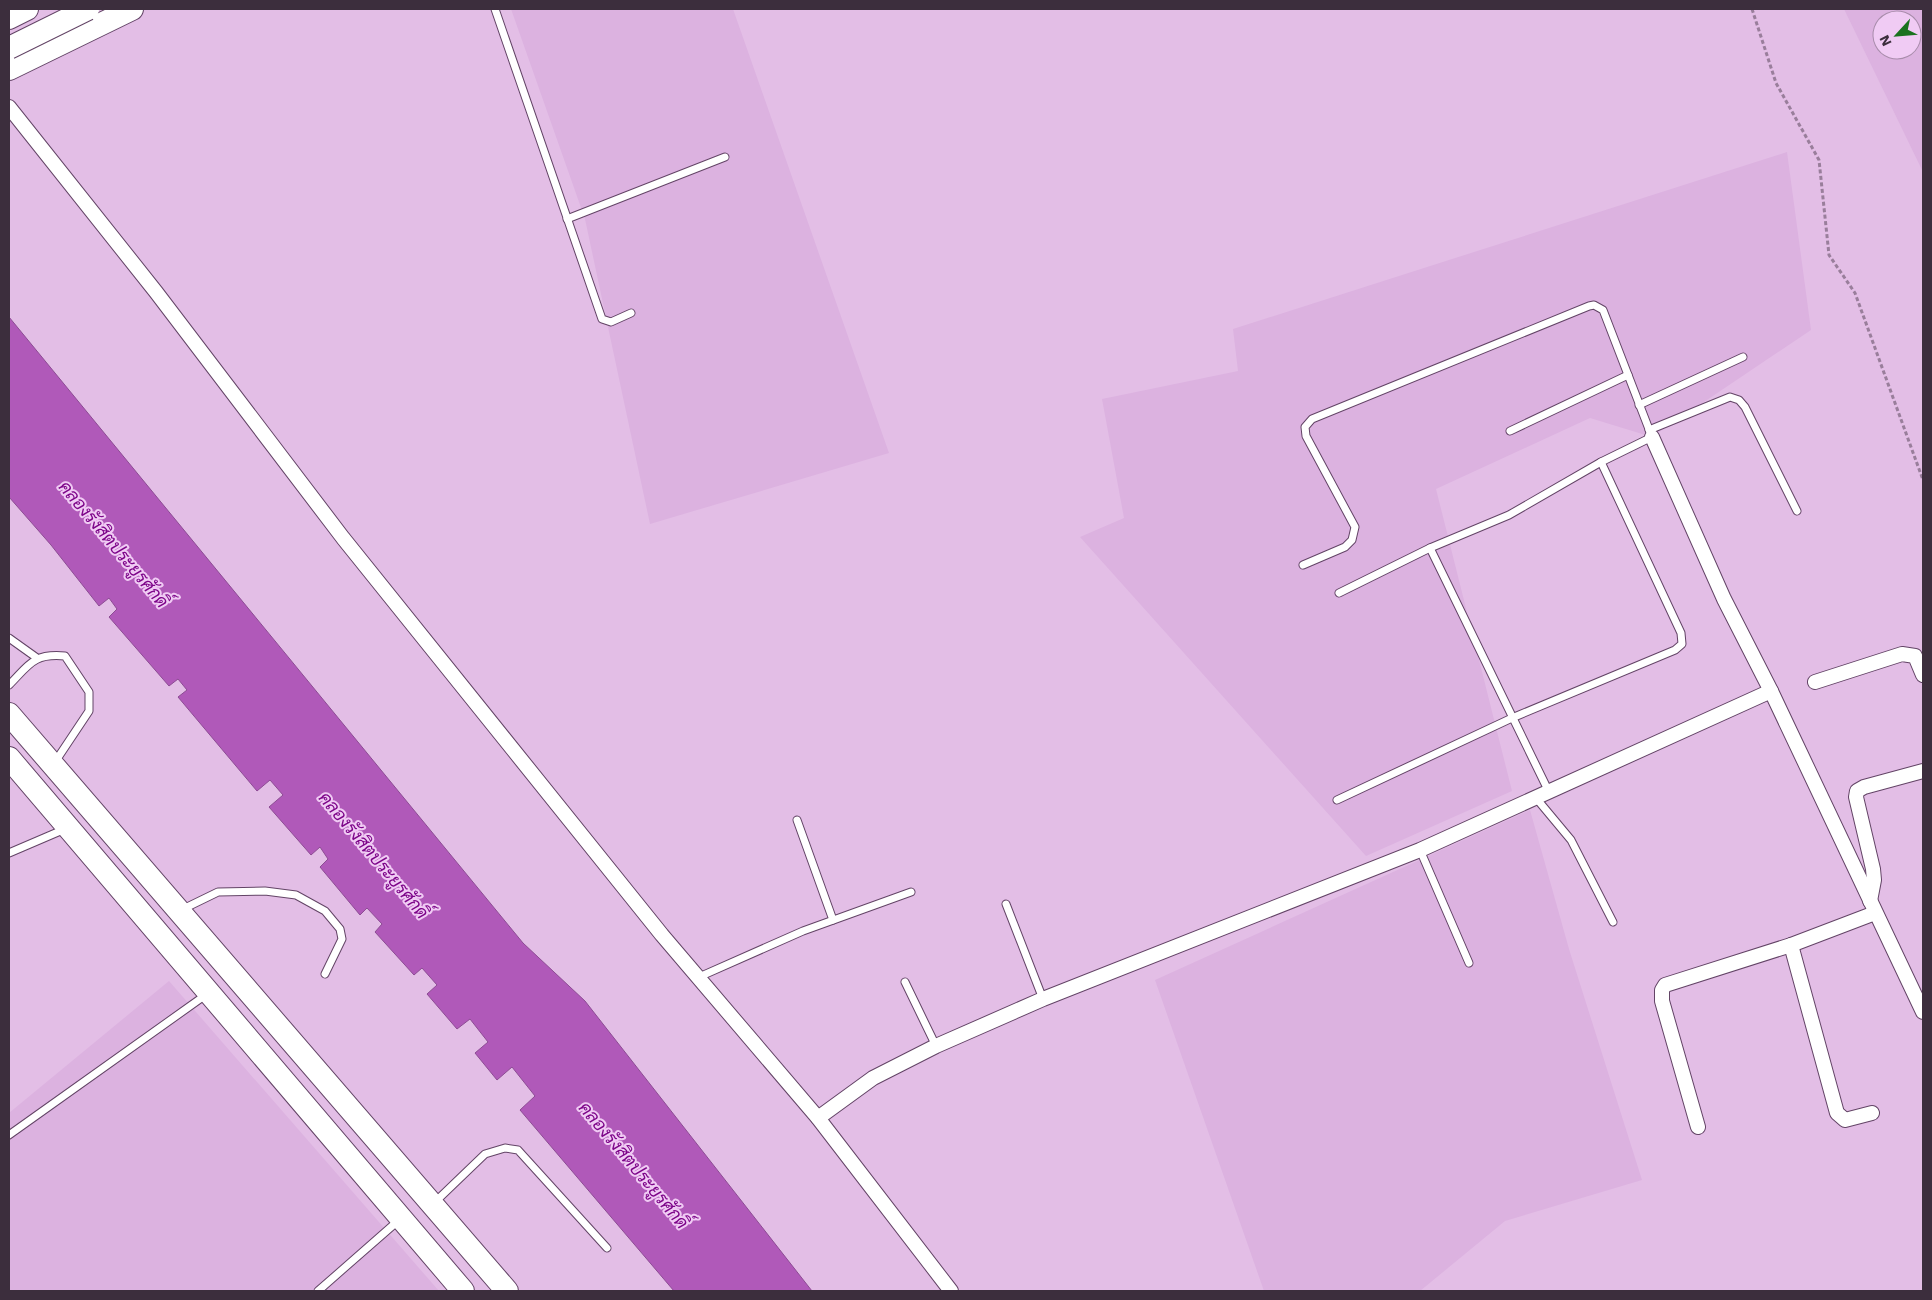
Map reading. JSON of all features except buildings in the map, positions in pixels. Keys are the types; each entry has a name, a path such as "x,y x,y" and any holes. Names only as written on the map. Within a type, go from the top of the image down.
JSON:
{"main road":[{"path":"9,18 27,9"},
{"path":"48,49 64,26 65,9"},
{"path":"9,48 88,9"},
{"path":"9,69 132,9"},
{"path":"9,714 507,1291"},
{"path":"9,758 463,1291"}],"street":[{"path":"9,107 156,292 343,538 611,872 818,1118 951,1291"},
{"path":"1651,434 1724,599 1771,691 1923,1012"},
{"path":"1815,682 1902,654 1915,656 1923,675"},
{"path":"818,1118 873,1078 936,1046 1043,999 1420,850 1771,691"},
{"path":"1873,907 1874,880 1856,797 1858,791 1864,787 1923,771"},
{"path":"1698,1127 1662,1001 1662,990 1665,985 1791,945 1873,907"},
{"path":"1791,945 1836,1114 1845,1120 1872,1113"}],"lane":[{"path":"495,9 602,319 611,322 631,313"},
{"path":"567,219 724,157"},
{"path":"1303,565 1345,546 1352,540 1355,526 1306,436 1305,426 1312,419 1594,305 1603,310 1651,434"},
{"path":"1640,405 1743,357"},
{"path":"1510,431 1628,375"},
{"path":"1339,594 1430,548 1509,515 1651,434 1730,397 1739,400 1745,407 1797,511"},
{"path":"1337,800 1512,718 1675,650 1682,644 1681,633 1601,462"},
{"path":"1430,548 1549,792"},
{"path":"9,638 37,658"},
{"path":"9,685 37,658 50,655 65,656 89,692 89,711 53,764"},
{"path":"1536,798 1571,840 1614,922"},
{"path":"797,820 833,920"},
{"path":"9,853 68,828"},
{"path":"1420,850 1469,963"},
{"path":"179,910 218,892 266,891 296,895 325,911 340,929 342,939 325,974"},
{"path":"699,977 833,920 911,892"},
{"path":"1006,904 1043,999"},
{"path":"905,982 936,1046"},
{"path":"9,1135 209,993"},
{"path":"432,1206 485,1154 505,1148 518,1150 607,1248"},
{"path":"318,1291 401,1218"}],"path":[{"path":"1752,9 1776,84 1819,160 1830,255 1855,293 1923,480"}],"shaded area":[{"path":"511,9 733,9 889,453 650,524 585,219"},
{"path":"1844,9 1923,9 1923,172"},
{"path":"1787,152 1811,330 1652,437 1590,418 1436,489 1512,791 1366,856 1080,537 1124,518 1102,399 1238,371 1233,329"},
{"path":"1530,810 1569,949 1642,1180 1505,1221 1420,1291 1264,1291 1155,980"},
{"path":"169,981 439,1291 9,1291 9,1113"}],"water":[{"name":"คลองรังสิตประยูรศักดิ์","path":"9,317 523,943 585,1001 812,1291 674,1291 520,1110 535,1096 512,1067 497,1080 475,1053 488,1042 470,1019 457,1029 427,994 437,985 422,968 414,975 375,932 382,924 367,908 360,915 320,867 328,859 320,847 311,855 269,807 283,795 270,780 257,791 178,697 187,690 178,679 169,686 109,617 117,609 109,598 99,606 51,545 9,497"}]}
